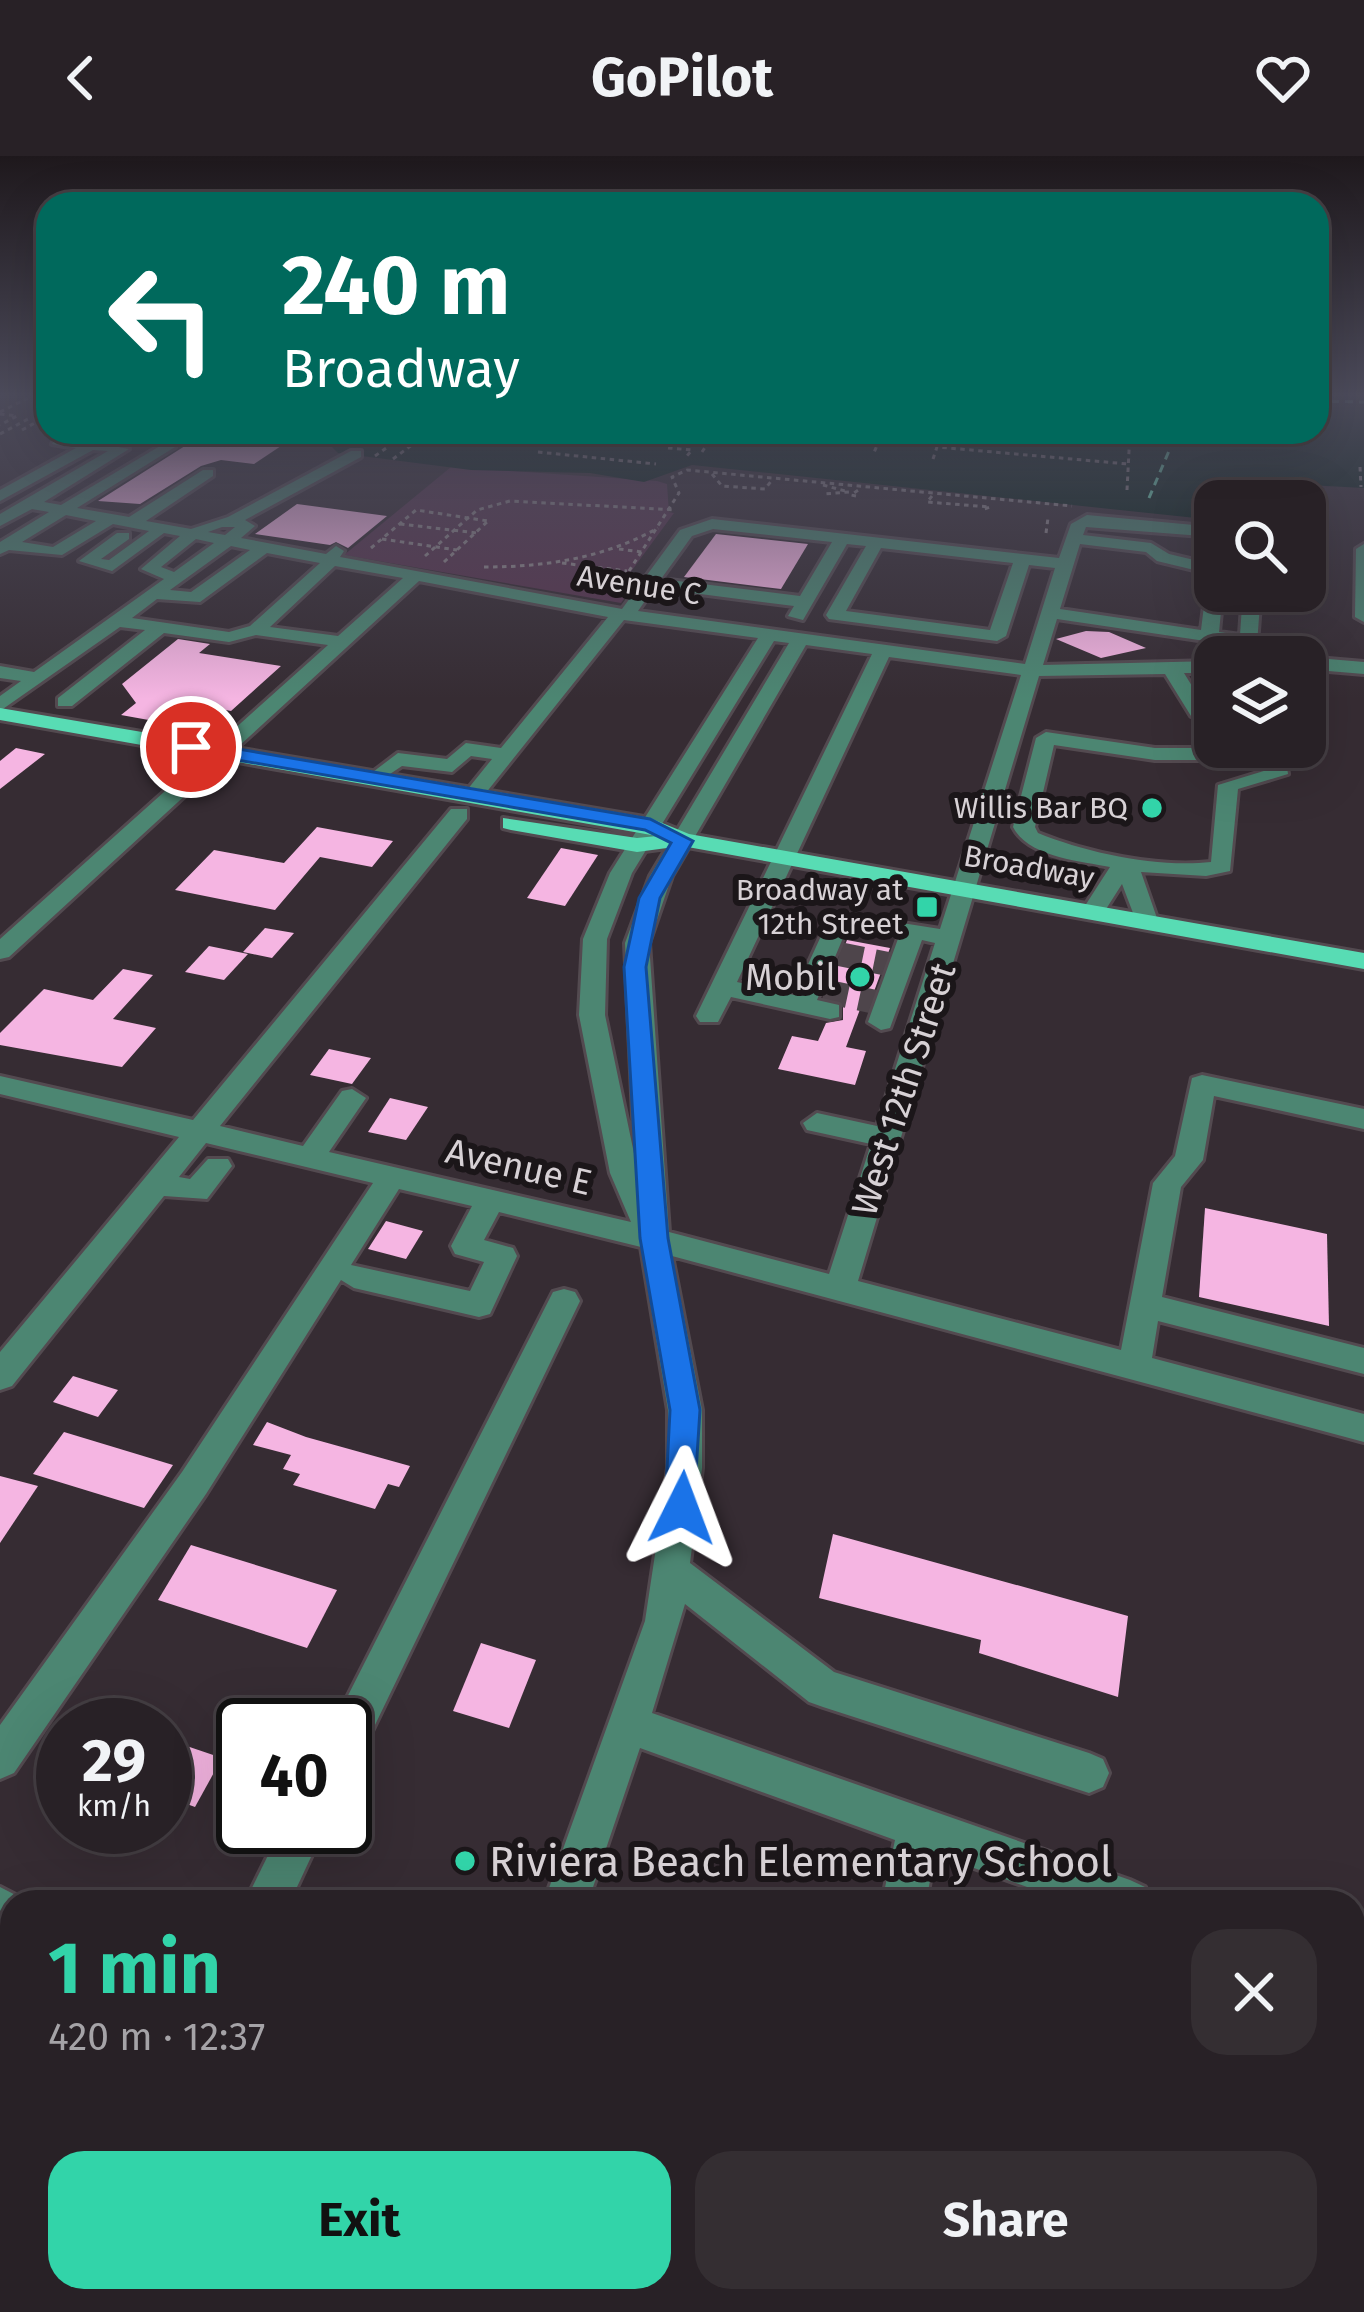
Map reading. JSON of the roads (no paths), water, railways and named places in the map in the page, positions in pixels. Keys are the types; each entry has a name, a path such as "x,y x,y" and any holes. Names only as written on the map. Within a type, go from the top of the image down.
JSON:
{"main road":[{"name":"Broadway","path":"0,710 375,778 467,804"},
{"name":"Broadway","path":"0,734 202,769 467,804 1364,961"}],"street":[{"path":"0,521 42,498"},
{"path":"3,547 82,498"},
{"path":"158,531 112,566 87,561 173,498"},
{"path":"0,710 177,578 270,498"},
{"name":"Avenue C","path":"26,507 107,521 125,531 191,536 231,533 262,549 623,615 1033,671 1194,668"},
{"path":"1194,530 1095,519 1079,524 1075,539 1151,548 1163,558 1194,565"},
{"path":"3,547 56,552 107,521"},
{"path":"0,1376 651,583 686,533 703,526 1065,564"},
{"path":"231,533 336,551 331,562 256,630"},
{"path":"177,578 149,569 191,536"},
{"path":"570,1890 664,1621 685,1468 685,1410 654,1238 635,967 650,898 785,637 842,538"},
{"name":"West 12th Street","path":"840,1289 1075,539"},
{"path":"876,542 836,615 998,636 1040,647"},
{"path":"154,594 194,598 262,549"},
{"path":"1364,549 1364,617"},
{"path":"998,636 1023,559"},
{"path":"0,952 412,578"},
{"path":"651,583 805,602"},
{"path":"1210,633 1212,612"},
{"path":"1050,613 1217,636"},
{"path":"117,621 229,637 256,630 342,642"},
{"path":"64,702 160,627"},
{"path":"654,1238 624,1173 590,989 601,914 644,835 785,637"},
{"path":"709,1016 883,650"},
{"path":"1326,665 1364,668"},
{"path":"1172,669 1194,705"},
{"path":"0,672 37,679"},
{"path":"1014,733 1155,754 1275,754 1278,774 1228,785 1222,866 1192,872 1029,837 1024,826 1046,738"},
{"path":"375,778 398,759 452,766 466,749 506,755"},
{"path":"1093,912 1126,860"},
{"path":"1126,860 1146,921"},
{"path":"723,987 859,977 951,939"},
{"path":"859,977 922,1032"},
{"path":"1134,1367 1167,1183 1189,1160 1202,1084 1364,1119"},
{"path":"0,1113 12,1088"},
{"name":"Avenue E","path":"12,1088 654,1238 1364,1428"},
{"path":"310,1157 352,1098"},
{"path":"817,1123 888,1138"},
{"path":"155,1184 197,1192 218,1166"},
{"path":"0,1759 194,1483 392,1176"},
{"path":"354,1276 479,1305 502,1256 466,1246 491,1199"},
{"path":"368,1698 564,1301"},
{"path":"1146,1305 1364,1361"},
{"path":"673,1572 823,1688 1089,1773"},
{"path":"630,1725 1097,1890"},
{"path":"907,1890 920,1826"},
{"path":"273,1890 291,1854"}],"tunnel":[{"path":"839,954 893,965"},
{"path":"824,991 880,1003"}],"place":[{"name":"Willis Bar BQ","path":"1152,808"},
{"name":"Broadway at 12th Street","path":"927,907"},
{"name":"Mobil","path":"860,977"},
{"name":"Riviera Beach Elementary School","path":"465,1861"}]}
